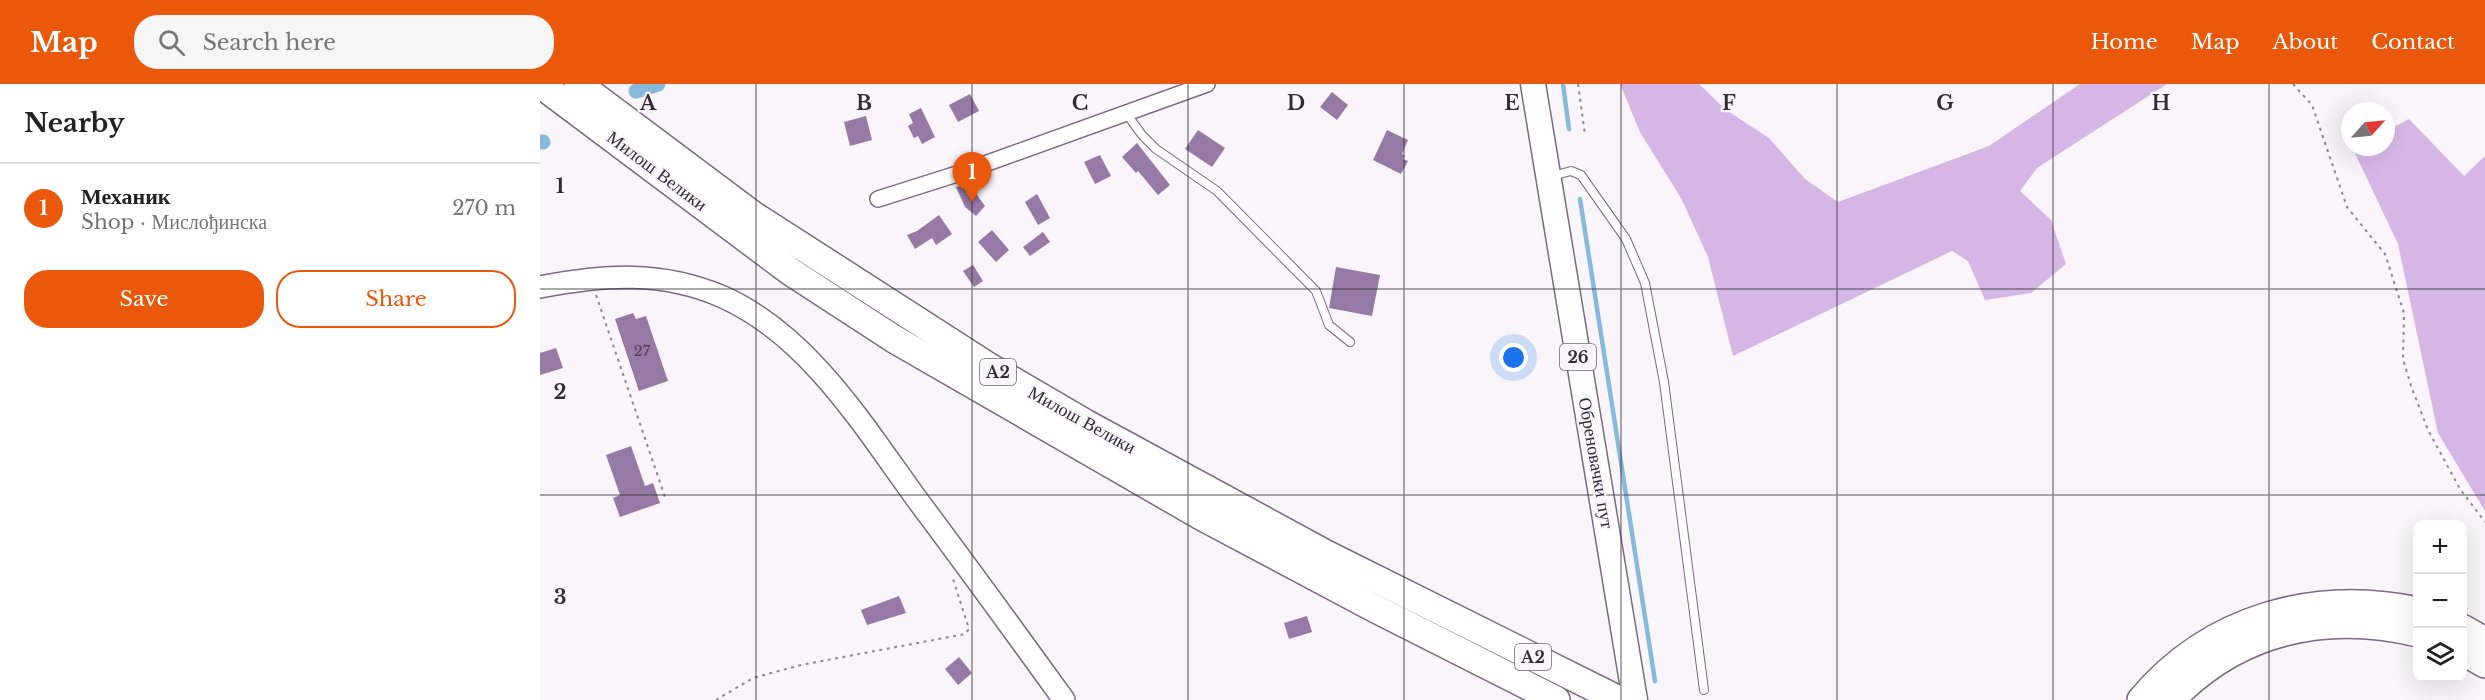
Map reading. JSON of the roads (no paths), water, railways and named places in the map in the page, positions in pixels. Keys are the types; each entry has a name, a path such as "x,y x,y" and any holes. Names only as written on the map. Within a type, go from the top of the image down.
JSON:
{"highway":[{"name":"Милош Велики","path":"540,84 791,272 894,339 1201,516 1422,633 1556,700"},
{"name":"Милош Велики","path":"578,84 753,215 991,368 1085,423 1326,554 1619,700"},
{"path":"2141,700 2190,655 2245,624 2272,613 2329,603 2393,606 2413,610"},
{"path":"2171,700 2182,688 2215,663 2246,645 2280,632 2351,623 2383,625 2413,632"},
{"path":"2467,630 2485,641"},
{"path":"2467,653 2485,664"}],"main road":[{"name":"Обреновачки пут","path":"1533,84 1635,700"},
{"path":"540,287 590,278 639,277 696,287 723,297 751,312 777,330 819,371 964,562 1064,700"}],"street":[{"path":"878,199 948,177 1207,84"}],"lane":[{"path":"1126,113 1156,149 1217,191 1316,291 1329,326 1350,342"},
{"path":"1548,178 1571,171 1581,175 1626,239 1645,283 1664,382 1704,690"}],"waterway":[{"path":"636,91 658,84"},
{"path":"1563,84 1569,129"},
{"path":"1580,199 1655,681"}],"place":[{"name":"Механик","path":"972,202"}]}
